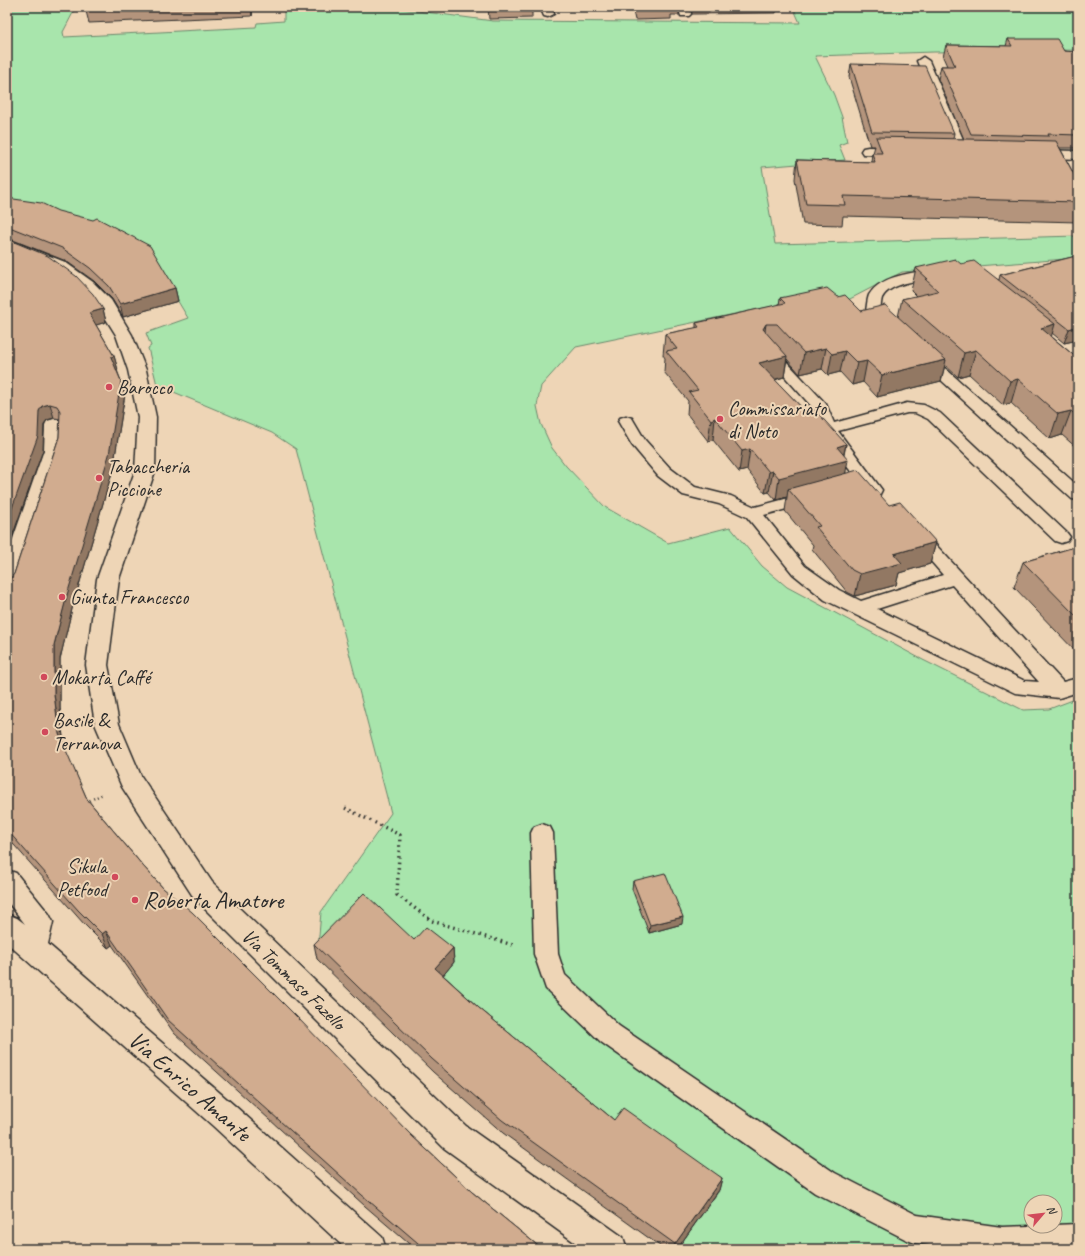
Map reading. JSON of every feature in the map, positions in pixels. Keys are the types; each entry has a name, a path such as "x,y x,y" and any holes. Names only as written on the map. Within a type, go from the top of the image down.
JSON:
{"main road":[{"path":"923,61 962,153"},
{"path":"868,151 915,152"},
{"path":"946,152 977,153"},
{"path":"1016,154 1078,155"},
{"name":"Via Tommaso Fazello","path":"7,244 59,265 87,285 105,303 124,335 137,370 148,417 145,471 108,579 97,665 107,724 131,780 203,890 455,1137 611,1249"},
{"path":"7,587 53,450 54,425"},
{"path":"7,881 39,922 33,949"},
{"name":"Via Enrico Amante","path":"7,926 224,1116 370,1249"}],"lane":[{"path":"902,338 873,312 876,296 898,280 929,274 957,274"},
{"path":"914,348 1078,495"},
{"path":"768,349 820,407 828,429 859,484 888,504"},
{"path":"828,429 907,408 918,408 934,416 1061,537"},
{"path":"626,421 638,442 664,472 689,491 725,500 753,513 799,570 832,596 860,608 1022,688 1059,691 1078,685"},
{"path":"753,513 829,492"},
{"path":"904,521 957,577 1059,691"},
{"path":"860,608 957,577"},
{"path":"542,833 542,874 546,954 555,981 610,1034 825,1183 915,1230 1002,1240 1078,1238"}],"path":[{"path":"84,803 131,780"},
{"path":"345,808 400,835 397,895 432,921 546,954"}],"green space":[{"path":"7,7 76,7 63,32 64,37 256,27 257,23 284,21 284,7 387,7 493,21 800,23 793,7 1078,8 1078,50 934,52 815,56 834,95 842,117 847,142 839,145 845,160 762,167 775,244 1078,236 1078,258 902,272 846,301 831,294 576,347 541,386 537,406 541,424 552,448 566,466 605,507 668,543 730,527 762,566 787,587 923,660 1023,710 1049,709 1078,698 1078,1249 677,1249 719,1191 613,1133 437,983 454,962 416,954 366,908 317,959 321,912 391,813 296,449 272,433 157,385 148,348 151,346 146,333 188,318 167,283 7,210"}],"building":[{"path":"1008,39 1057,39 1064,51 1076,52 1078,55 1078,135 1048,134 1049,136 971,134 941,66 955,66 946,45 1012,46"},
{"path":"851,64 925,66 954,133 872,132"},
{"path":"876,137 1056,141 1078,182 1078,202 843,196 845,205 806,204 797,160 875,162 872,153 882,153"},
{"path":"7,198 41,203 58,211 93,220 97,218 150,246 175,288 120,304 109,286 90,268 62,248 7,226"},
{"path":"7,239 48,256 76,276 93,294 103,309 89,313 114,356 111,357 121,381 109,455 67,595 54,645 54,694 59,734 87,799 163,888 192,912 298,1018 411,1135 472,1192 542,1249 425,1249 362,1195 168,1020 106,931 102,934 78,910 7,830 7,580 14,574 59,437 60,411 57,406 50,404 42,406 39,411 38,436 7,522"},
{"path":"1076,256 1078,257 1078,326 1069,329 1000,275"},
{"path":"955,259 961,264 974,261 1055,324 1041,328 1078,359 1078,417 1071,411 1058,414 1018,379 1010,381 976,350 964,353 902,299 938,291 916,268"},
{"path":"827,288 838,297 845,295 861,311 885,305 946,360 882,375 867,361 857,363 845,351 832,354 826,348 804,353 777,324 766,324 763,329 787,356 759,363 806,412 815,410 846,444 837,447 848,460 779,478 773,471 769,472 750,449 742,451 715,418 711,420 689,392 698,390 666,351 677,349 665,334 699,327 696,323 785,303 780,298"},
{"path":"858,470 889,505 900,502 936,542 894,554 902,563 860,574 852,570 816,527 820,526 788,489"},
{"path":"1078,546 1078,618 1023,562"},
{"path":"665,873 683,917 650,925 633,881"},
{"path":"364,893 414,940 426,927 453,948 435,968 479,1008 614,1120 623,1108 722,1178 675,1244 502,1120 432,1059 314,944"}],"place":[{"name":"Barocco","path":"109,387"},
{"name":"Commissariato di Noto","path":"720,419"},
{"name":"Tabaccheria Piccione","path":"99,478"},
{"name":"Giunta Francesco","path":"62,597"},
{"name":"Mokarta Caffé","path":"44,677"},
{"name":"Basile & Terranova","path":"45,732"},
{"name":"Sikula Petfood","path":"115,877"},
{"name":"Roberta Amatore","path":"135,900"}]}
